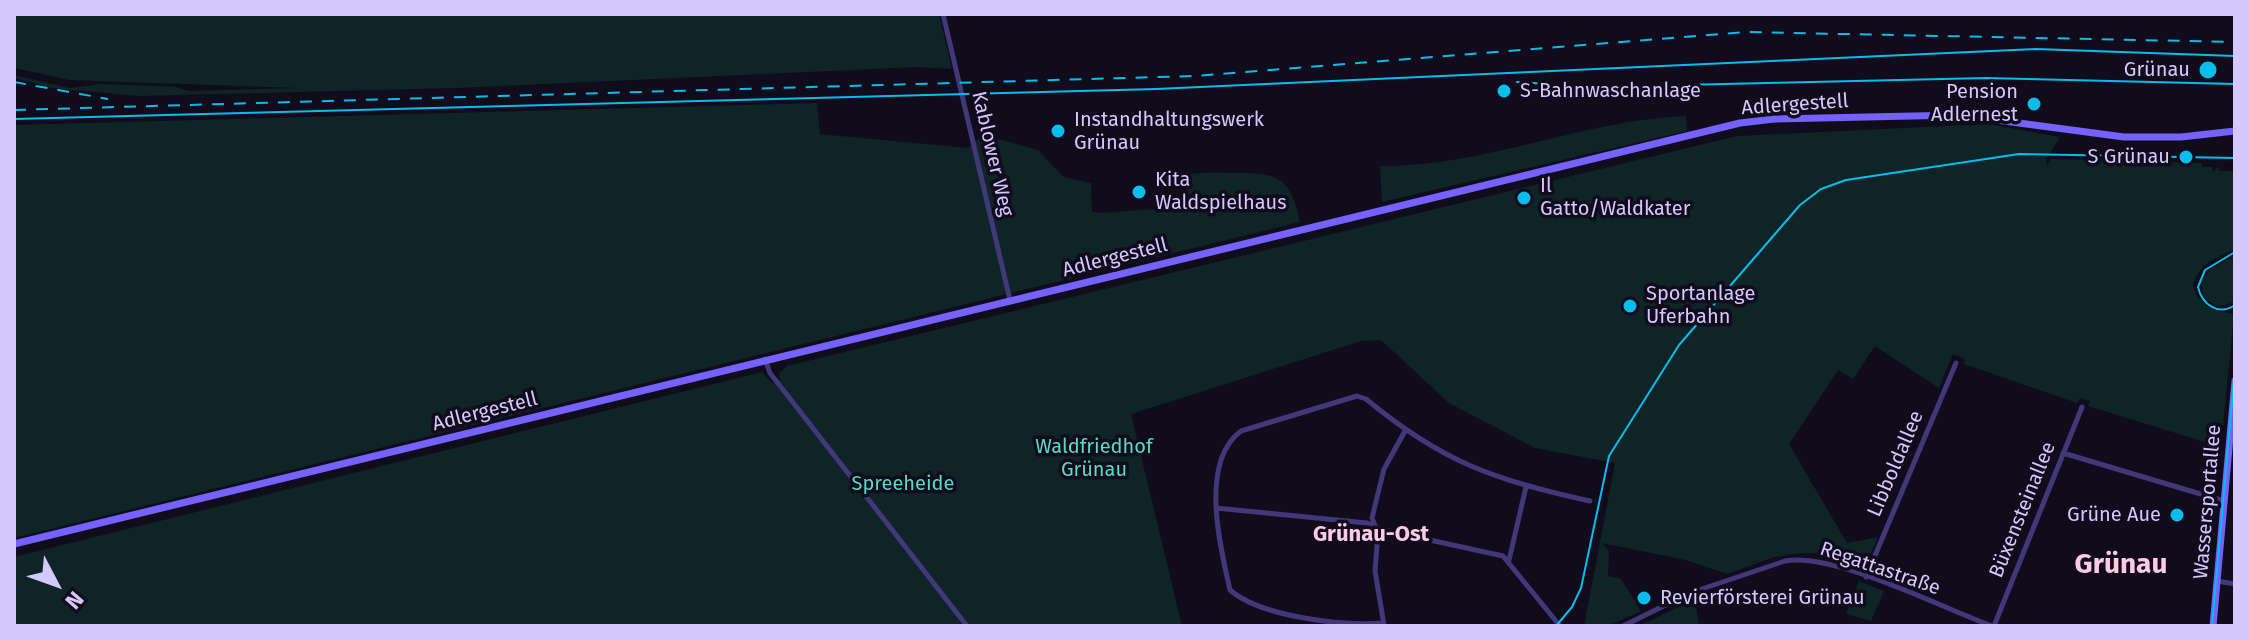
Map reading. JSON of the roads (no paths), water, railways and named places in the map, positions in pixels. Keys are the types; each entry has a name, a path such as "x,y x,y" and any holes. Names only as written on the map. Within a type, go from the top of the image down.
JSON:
{"main road":[{"name":"Adlergestell","path":"14,544 1749,122 1959,115 2124,137 2181,137 2235,131"},
{"name":"Wassersportallee","path":"2213,626 2232,458 2235,381"}],"street":[{"name":"Kablower Weg","path":"943,14 1010,300"},
{"path":"765,359 770,373 967,626"},
{"name":"Libboldallee","path":"1866,577 1956,363"},
{"path":"1405,431 1378,485 1372,518 1375,527 1375,571 1384,624 1321,620 1239,598 1230,590 1216,508 1224,451 1231,439 1241,431 1357,396 1366,399 1405,431 1462,464 1526,487 1590,501"},
{"name":"Büxensteinallee","path":"1993,626 2082,407"},
{"path":"2063,453 2225,501"},
{"path":"1509,560 1526,487"},
{"path":"1216,508 1367,523 1503,556 1560,626"},
{"name":"Regattastraße","path":"1623,626 1674,599 1764,567 1800,559 1866,577 1993,626"},
{"path":"2217,581 2235,584"}],"tram line":[{"path":"14,119 1156,89 2036,49 2235,56"},
{"path":"1517,82 1593,87 1986,78 2235,84"},
{"path":"1556,626 1572,607 1581,588 1609,456 1679,345 1800,205 1821,189 1846,180 2019,154 2235,158"},
{"path":"2235,252 2205,270 2198,287 2203,299 2212,307 2223,309 2235,305"},
{"path":"2212,626 2235,368"}],"railway":[{"path":"14,110 1194,76 1746,32 2235,42"},
{"path":"14,82 108,99"}],"place":[{"name":"Grünau","path":"2208,70"},
{"name":"S-Bahnwaschanlage","path":"1504,91"},
{"name":"Pension Adlernest","path":"2034,104"},
{"name":"Instandhaltungswerk Grünau","path":"1058,131"},
{"name":"S Grünau","path":"2186,157"},
{"name":"Kita Waldspielhaus","path":"1139,192"},
{"name":"Il Gatto/Waldkater","path":"1524,198"},
{"name":"Sportanlage Uferbahn","path":"1630,306"},
{"name":"Grüne Aue","path":"2177,515"},
{"name":"Revierförsterei Grünau","path":"1644,598"}],"district":[{"name":"Grünau-Ost","path":"1371,535"},
{"name":"Grünau","path":"2121,565"}],"park label":[{"name":"Waldfriedhof Grünau","path":"1094,458"},
{"name":"Spreeheide","path":"903,484"}]}
